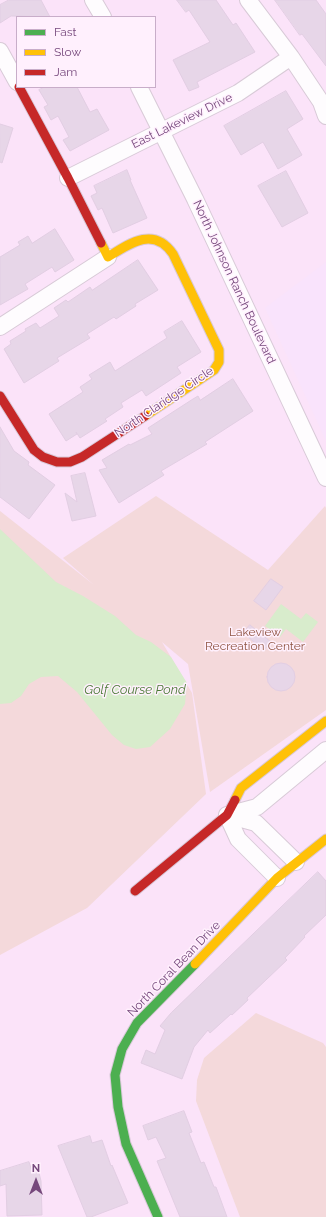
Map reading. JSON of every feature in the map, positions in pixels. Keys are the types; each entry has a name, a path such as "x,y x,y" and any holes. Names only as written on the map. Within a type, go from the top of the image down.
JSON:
{"street":[{"path":"93,0 102,16"},
{"path":"248,0 291,57 321,102 326,116"},
{"path":"0,51 16,80"},
{"name":"East Lakeview Drive","path":"68,178 238,93 291,57"},
{"path":"0,327 108,257 20,88"},
{"name":"North Johnson Ranch Boulevard","path":"140,88 195,199 326,478"},
{"name":"North Claridge Circle","path":"0,396 34,450 43,457 56,462 70,462 82,457 214,370 219,362 219,350 174,254 163,244 147,239 135,241 108,257"},
{"path":"135,891 227,815 241,788 326,721"},
{"path":"227,815 257,807 326,750"},
{"path":"227,815 256,823 296,862"},
{"path":"227,815 238,839 277,878"},
{"name":"North Coral Bean Drive","path":"158,1217 126,1144 118,1107 115,1075 122,1049 137,1023 162,996 214,945 277,878 326,839"}],"shaded area":[{"path":"0,0 326,0 326,1217 0,1217"},
{"path":"326,262 326,441 265,308"}],"green space":[{"name":"Lakeview Recreation Center","path":"156,496 268,570 325,506 326,710 210,792 188,664 162,642 192,693 206,794 87,908 0,955 0,511 94,585 63,558"},
{"path":"256,1013 323,1043 326,1047 326,1217 240,1217 196,1101 197,1080 204,1058"}],"water":[{"name":"Golf Course Pond","path":"0,529 56,582 83,596 115,616 136,635 151,642 171,657 187,683 185,704 170,729 150,747 136,749 124,745 112,735 77,692 58,676 41,677 29,684 21,696 11,703 0,704"},
{"path":"281,604 301,619 306,613 318,622 303,642 286,629 280,637 265,626"}],"building":[{"path":"9,0 41,0 49,16 11,16 0,23 0,5"},
{"path":"177,0 216,0 233,25 236,23 255,52 197,82 199,87 189,91 173,60 210,42 189,10 186,12"},
{"path":"275,0 316,0 326,14 326,66 302,34 300,35"},
{"path":"43,88 78,88 90,112 97,109 109,130 70,151 63,140 69,137 58,116 51,120 44,107 48,105 39,90"},
{"path":"286,91 303,119 287,129 302,155 278,169 263,142 241,155 224,126"},
{"path":"0,124 13,128 2,163 0,162"},
{"path":"127,170 147,218 113,233 102,208 98,210 91,196 97,193 94,186"},
{"path":"286,171 308,213 282,227 258,186"},
{"path":"55,229 74,260 55,272 52,267 25,284 28,289 0,305 0,257 20,245 18,242 28,236 32,243"},
{"path":"138,260 158,290 135,304 136,306 116,319 114,317 87,334 90,338 57,358 59,361 24,383 4,349 11,344 10,341 26,331 25,329 36,323 40,328 59,316 54,308 66,300 68,302 90,287 92,290"},
{"path":"182,321 201,352 177,367 181,373 146,396 142,390 121,403 123,407 105,419 107,421 80,438 76,432 77,434 66,441 49,414 83,392 80,387 92,379 89,375 110,362 115,371 167,338 164,332"},
{"path":"233,379 253,411 205,442 207,444 161,471 164,475 119,503 99,470 107,468 102,460 129,444 130,445 152,434 148,428 198,396 200,400"},
{"path":"0,427 14,451 29,462 28,465 55,485 29,519 0,497"},
{"path":"85,473 96,516 72,521 65,493 77,502 71,476"},
{"path":"271,579 283,587 266,610 254,601"},
{"path":"250,625 271,642 264,650 243,633"},
{"path":"281,663 291,667 295,677 291,687 281,691 271,687 267,677 271,667"},
{"path":"318,872 326,881 326,915 304,936 305,937 285,958 287,960 247,998 248,1000 210,1033 208,1030 194,1047 182,1079 141,1063 146,1050 155,1054 165,1030 160,1026 171,1013"},
{"path":"184,1111 192,1132 189,1133 201,1163 204,1162 214,1187 216,1187 227,1217 180,1217 157,1161 166,1158 156,1137 148,1140 143,1126"},
{"path":"90,1136 92,1143 102,1140 111,1166 112,1165 128,1203 91,1217 87,1217 58,1146"},
{"path":"29,1162 32,1171 38,1169 41,1181 42,1215 7,1216 6,1184 0,1186 0,1171"}],"traffic: fast":[{"path":"158,1217 126,1144 118,1107 115,1075 122,1049 137,1023 195,964"}],"traffic: slow":[{"path":"101,243 108,257 125,247 142,240 150,239 158,241 166,246 173,254 219,350 219,362 214,370 145,416"},
{"path":"235,800 241,788 326,721"},
{"path":"195,964 277,878 326,839"}],"traffic: jam":[{"path":"20,88 101,243"},
{"path":"0,396 34,450 43,457 57,462 70,462 82,457 145,416"},
{"path":"135,891 227,815 235,800"}]}
